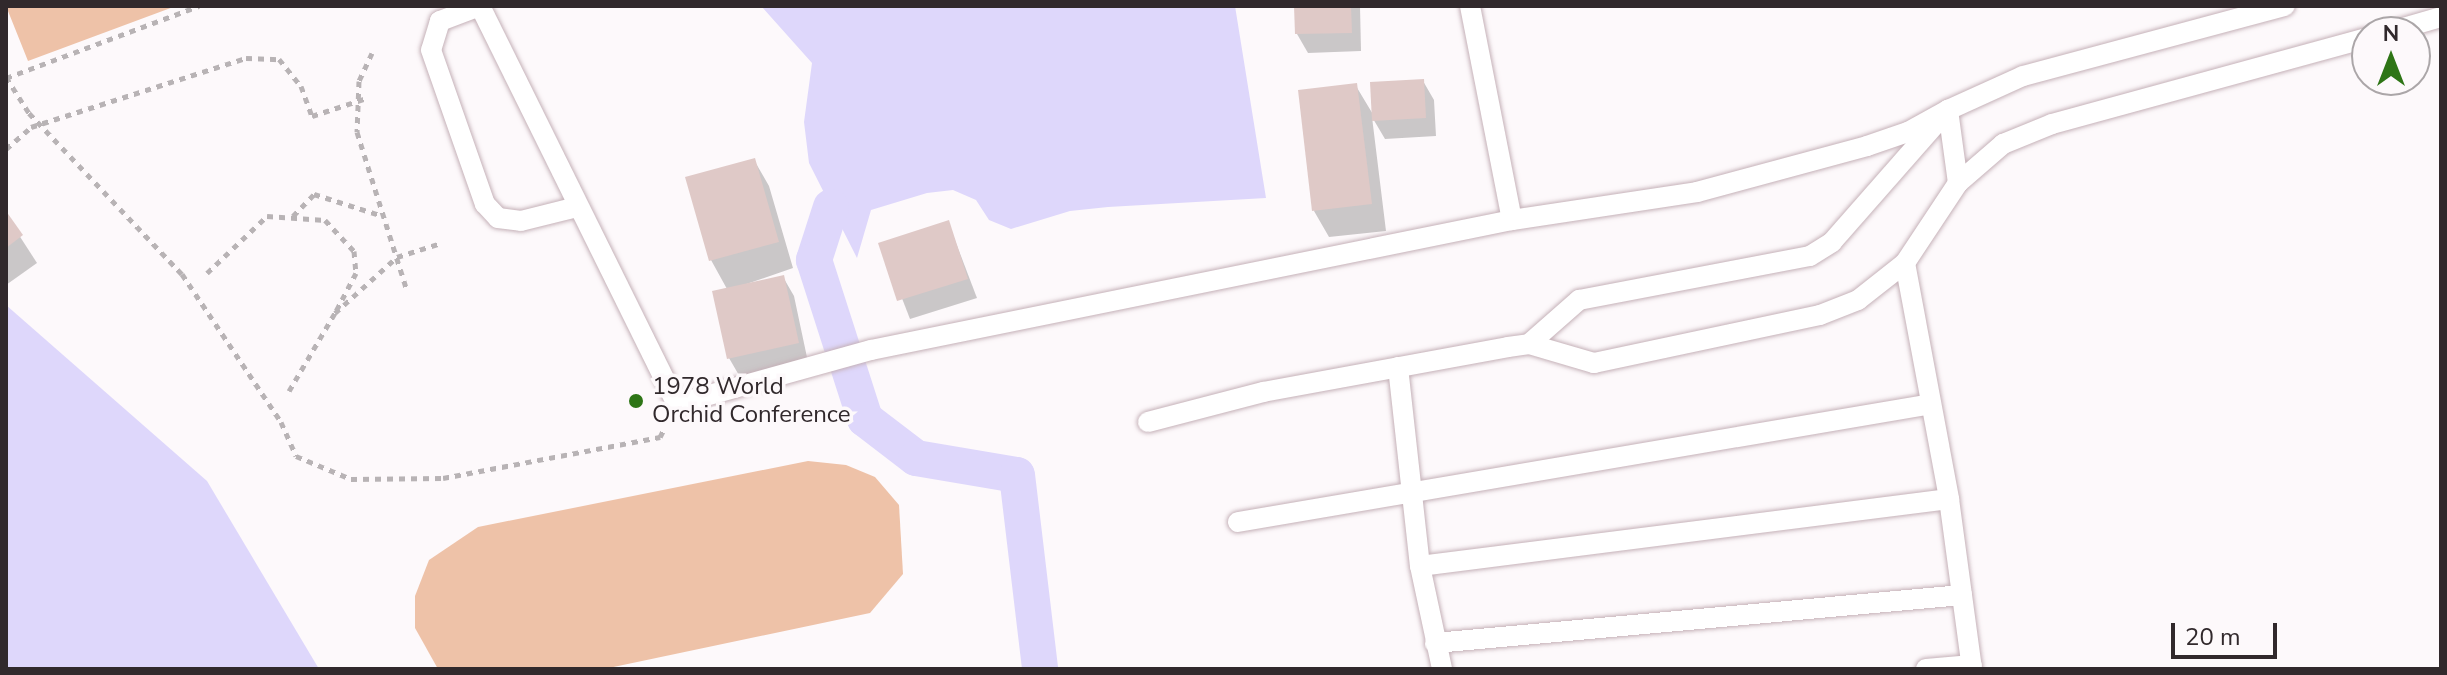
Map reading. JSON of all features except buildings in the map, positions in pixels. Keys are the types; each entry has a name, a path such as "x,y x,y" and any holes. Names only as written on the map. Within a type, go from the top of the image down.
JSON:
{"lane":[{"path":"577,207 521,221 498,218 485,204 431,50 440,21 480,6 677,404 871,350 1512,220 1697,192 1908,132 2023,76 2285,6"},
{"path":"1470,6 1512,220"},
{"path":"1148,422 1398,367 1529,344 1594,363 1820,315 1858,300 1905,263 1958,183 2003,144 2052,124 2351,42"},
{"path":"1948,110 1958,183"},
{"path":"1529,344 1579,300 1810,256 1832,242 1948,110"},
{"path":"1905,263 1949,499 1972,667 1926,669"},
{"path":"1398,367 1409,490 1420,566 1442,669"},
{"path":"1238,522 1409,490 1931,404"},
{"path":"1420,566 1949,499"},
{"path":"1435,643 1962,595"}],"path":[{"path":"197,6 6,77 40,124 182,274 281,422 296,456 351,479 443,478 660,437"},
{"path":"372,53 359,81 357,132 406,287"},
{"path":"6,149 40,124 246,58 279,59 301,86 312,116 367,98"},
{"path":"292,217 314,194 384,217"},
{"path":"207,273 267,216 325,220 354,251 356,273 289,391"},
{"path":"335,313 397,257 441,243"}],"shaded area":[{"path":"6,6 176,6 28,61"},
{"path":"761,6 1235,6 1266,198 1070,211 1011,229 989,220 976,200 953,190 927,193 871,210 857,258 809,163 804,122 812,63"},
{"path":"6,305 207,481 319,669 6,669"},
{"path":"808,461 846,465 875,477 899,505 903,574 870,613 604,669 438,669 415,628 415,596 429,560 478,527"}],"waterway":[{"path":"831,207 814,260 865,419 916,458 1017,475 1040,669"}],"place":[{"name":"1978 World Orchid Conference","path":"636,401"}]}
